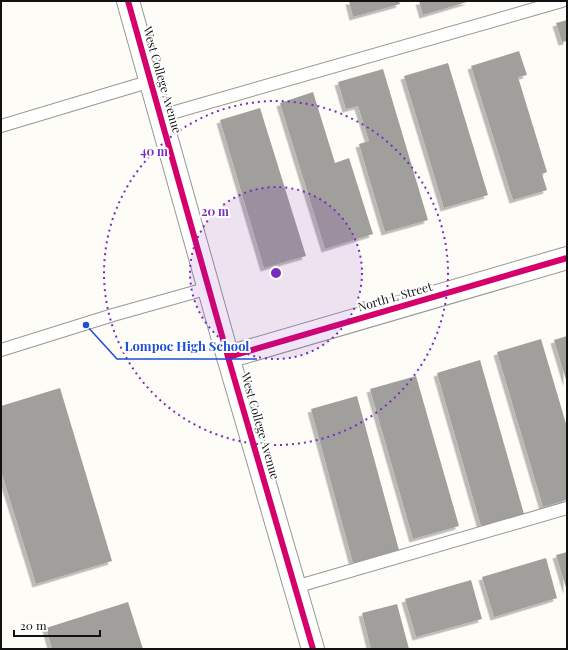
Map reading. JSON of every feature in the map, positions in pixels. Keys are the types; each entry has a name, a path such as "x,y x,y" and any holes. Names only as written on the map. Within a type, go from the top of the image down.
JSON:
{"street":[{"name":"West College Avenue","path":"128,1 228,357 313,649"},
{"name":"North L Street","path":"228,357 567,258"}],"lane":[{"path":"161,116 562,1"},
{"path":"1,126 151,81"},
{"path":"1,350 113,315 209,288"},
{"path":"295,587 567,508"}],"building":[{"path":"349,1 399,1 400,4 353,17"},
{"path":"419,1 470,1 423,15"},
{"path":"567,20 567,41 562,42 556,23"},
{"path":"519,51 527,75 518,77 547,172 542,174 547,190 513,200 471,66"},
{"path":"448,63 488,195 444,208 404,76"},
{"path":"383,69 428,220 385,232 359,144 369,141 358,106 346,109 338,82"},
{"path":"313,92 335,163 349,158 373,234 325,249 280,103"},
{"path":"260,108 306,256 264,268 220,120"},
{"path":"567,336 567,383 554,340"},
{"path":"541,339 567,427 567,500 543,507 497,352"},
{"path":"480,360 524,514 481,526 437,373"},
{"path":"416,376 459,526 413,539 370,389"},
{"path":"60,388 112,561 36,584 1,471 1,406"},
{"path":"357,396 399,550 353,563 311,409"},
{"path":"567,552 567,591 556,555"},
{"path":"546,558 557,598 494,617 482,577"},
{"path":"471,580 482,619 416,637 405,599"},
{"path":"128,602 143,649 52,649 46,628"},
{"path":"397,604 409,649 371,649 362,613"}],"cycle path":[{"path":"128,1 228,357 313,649"},
{"path":"228,357 567,258"}],"place":[{"name":"Lompoc High School","path":"86,325"}]}
